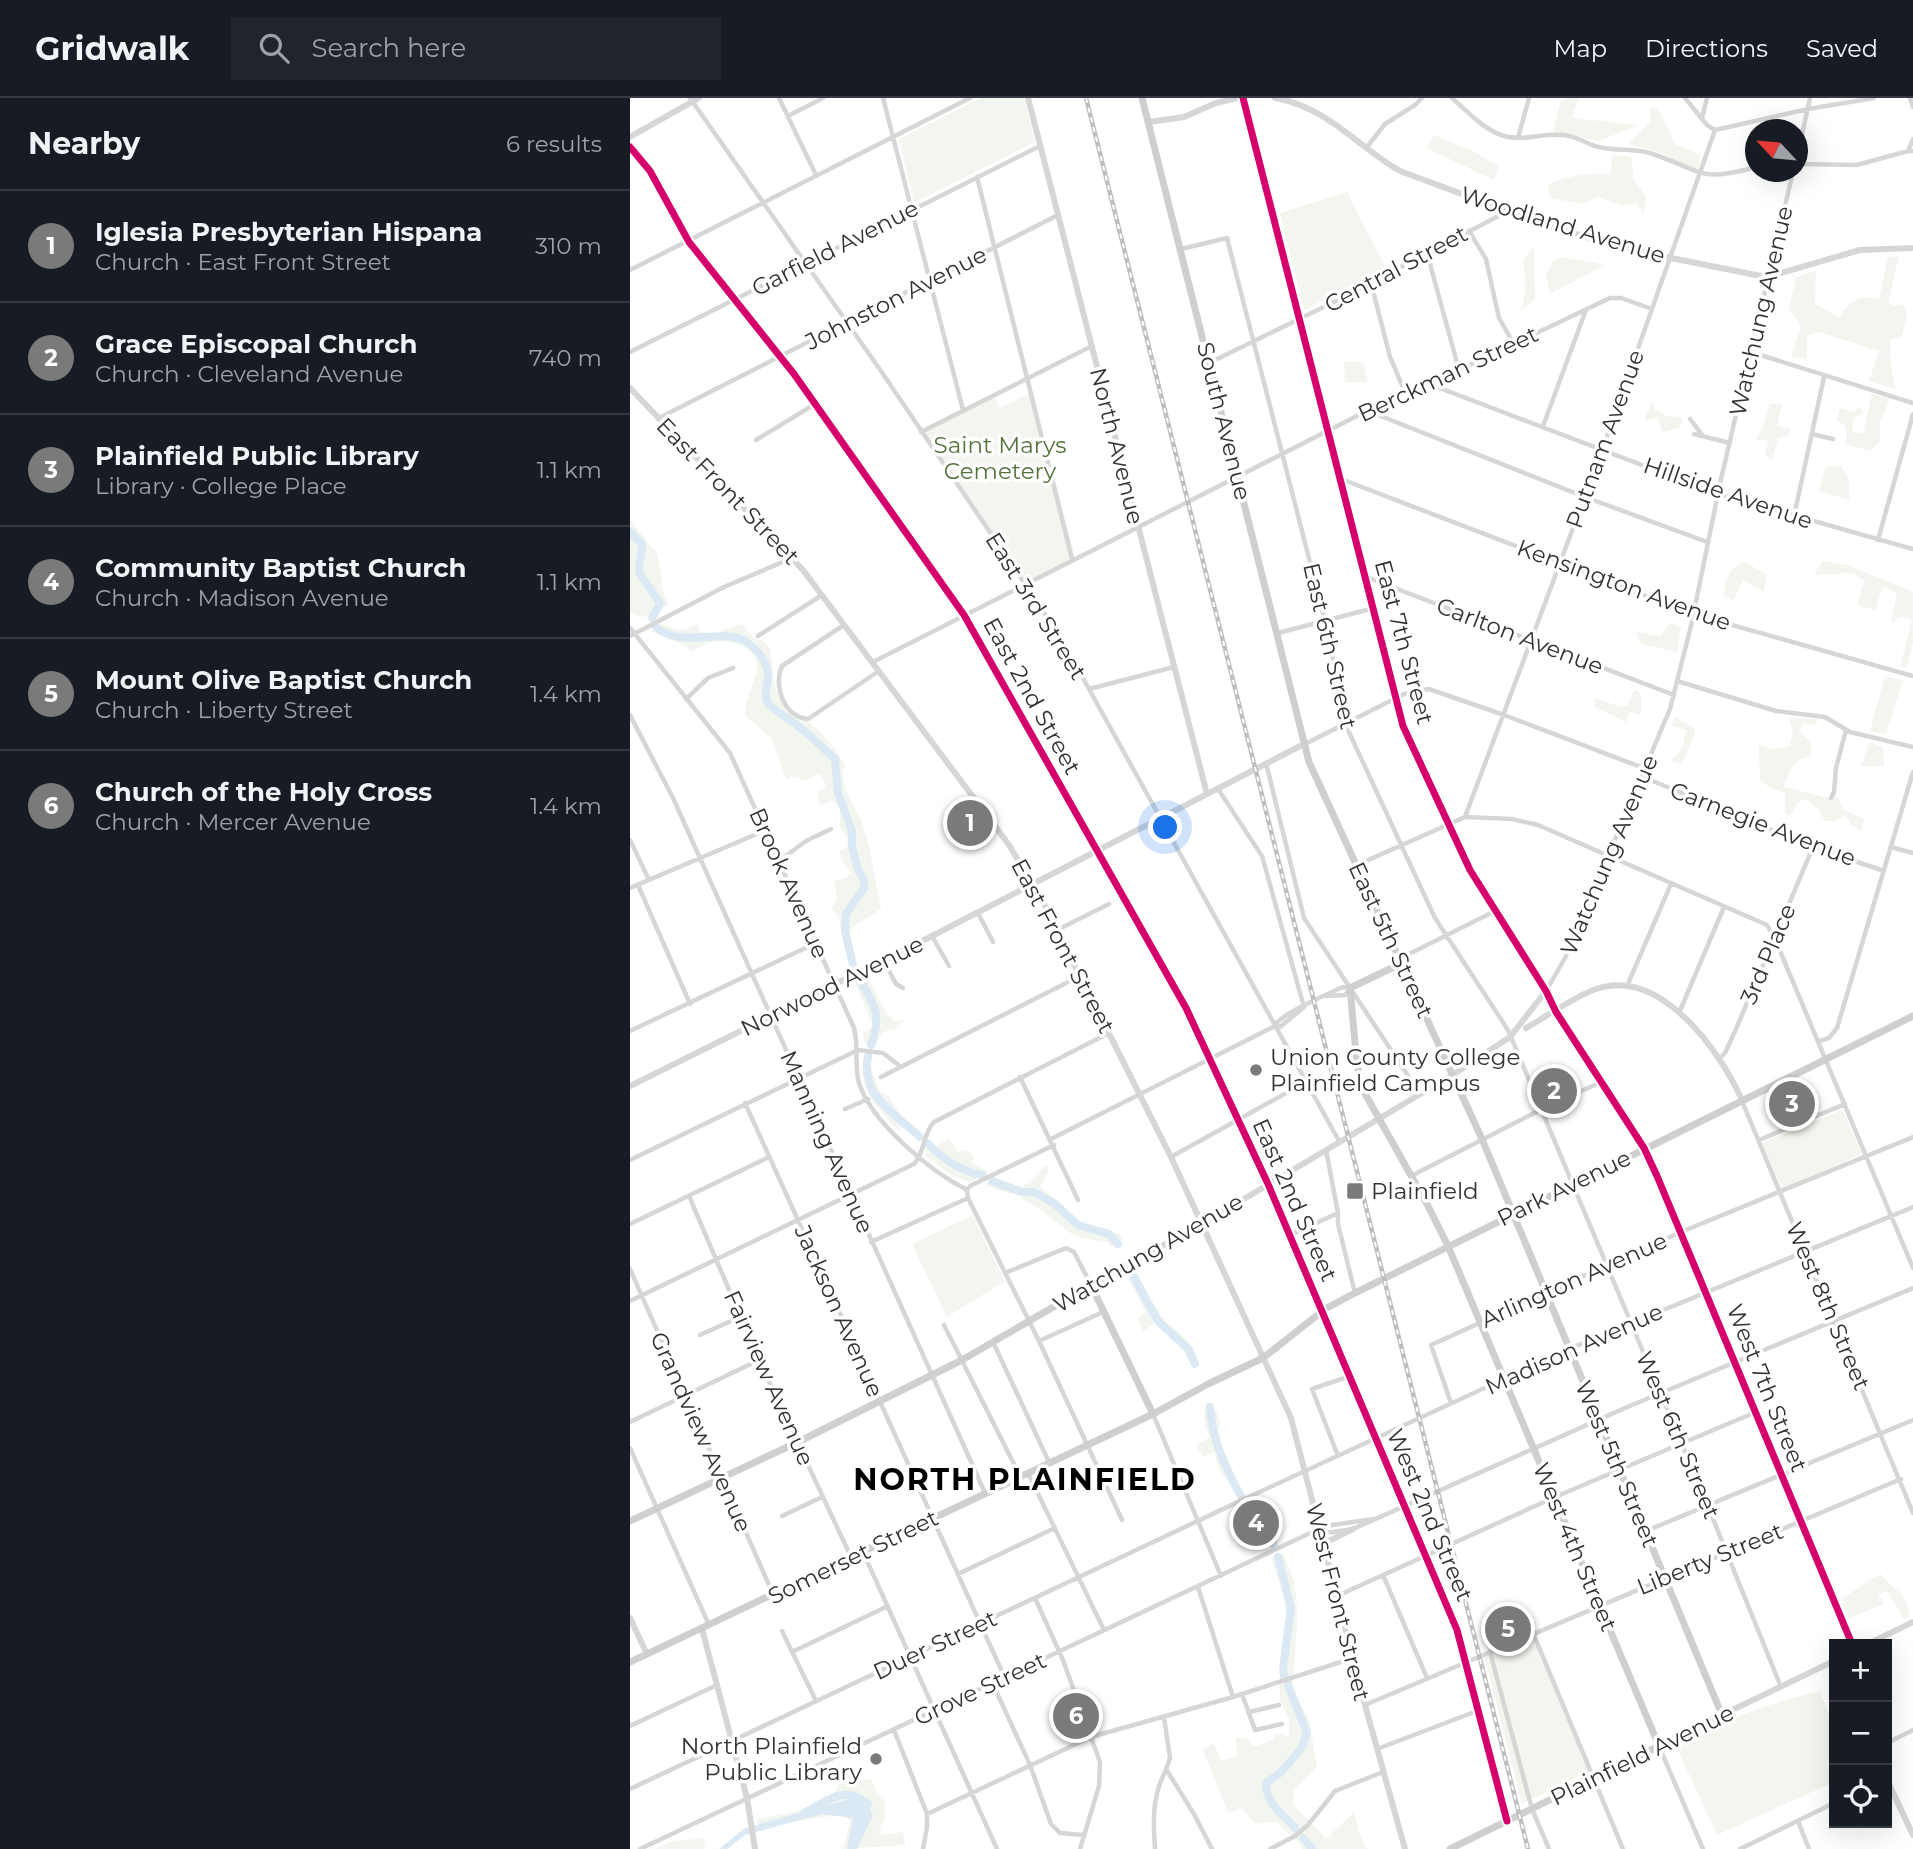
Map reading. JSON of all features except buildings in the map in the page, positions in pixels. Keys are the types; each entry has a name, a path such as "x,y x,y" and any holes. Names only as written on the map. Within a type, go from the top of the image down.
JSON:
{"main road":[{"name":"South Avenue","path":"1142,98 1304,744"},
{"name":"East 5th Street","path":"1304,744 1309,762 1454,1074 1513,1213"},
{"path":"1350,988 1398,965 1401,961"},
{"name":"West 4th Street","path":"1350,988 1359,1077 1367,1101 1427,1204 1448,1246 1659,1746"},
{"path":"1351,1008 1361,1003"},
{"name":"Park Avenue","path":"1263,1358 1323,1311 1355,1293 1913,1016"},
{"name":"West 5th Street","path":"1513,1213 1722,1715"},
{"path":"1091,1285 1153,1414"},
{"name":"Watchung Avenue","path":"630,1521 798,1442 962,1360 1091,1285"},
{"name":"Somerset Street","path":"630,1662 1088,1446 1263,1358"},
{"name":"Plainfield Avenue","path":"1450,1849 1722,1715"}],"street":[{"path":"779,98 816,175"},
{"path":"788,116 823,98"},
{"path":"883,98 963,410"},
{"path":"630,270 970,98"},
{"name":"North Avenue","path":"1028,98 1207,794"},
{"path":"1149,122 1184,117 1216,103 1237,98"},
{"name":"East 7th Street","path":"1243,98 1403,726 1470,870 1546,991 1556,1012 1644,1148"},
{"name":"Woodland Avenue","path":"1280,98 1322,114 1367,146 1382,161 1400,171 1596,240 1671,258 1770,276 1860,250 1913,248"},
{"path":"1367,146 1385,124 1422,98"},
{"path":"1452,98 1493,131 1518,138 1570,136 1601,148 1653,153 1700,174 1717,176 1745,169"},
{"path":"1518,138 1529,98"},
{"path":"1685,98 1715,130 1808,109 1874,98"},
{"path":"1702,119 1707,98"},
{"path":"1806,119 1810,98"},
{"path":"1910,98 1913,107"},
{"path":"630,137 694,99"},
{"name":"East 3rd Street","path":"694,99 1058,633 1339,1142"},
{"name":"Putnam Avenue","path":"1465,817 1603,448 1715,130"},
{"path":"1808,164 1857,165 1911,151 1913,139"},
{"name":"Garfield Avenue","path":"630,352 1040,146"},
{"name":"East 2nd Street","path":"630,147 650,171 687,240 780,356 964,615 1186,1008 1268,1184 1323,1311"},
{"path":"977,177 1072,559"},
{"name":"Watchung Avenue","path":"1091,1285 1202,1224 1454,1074 1510,1037 1559,972 1643,777 1674,695 1791,182"},
{"name":"Central Street","path":"1209,363 1508,211"},
{"name":"Johnston Avenue","path":"659,418 1058,215"},
{"path":"1469,231 1486,259 1499,318 1514,344"},
{"name":"East 6th Street","path":"1181,249 1227,238 1325,621 1348,730 1435,918 1510,1037 1571,1184"},
{"path":"1427,253 1459,370"},
{"path":"1371,283 1390,357 1405,392"},
{"name":"Berckman Street","path":"873,662 1405,392 1459,370 1610,298 1620,298 1653,309"},
{"path":"1543,426 1586,310"},
{"path":"921,432 1092,346"},
{"path":"1751,352 1913,403"},
{"path":"1794,516 1824,376"},
{"name":"Hillside Avenue","path":"1428,383 1718,494 1913,549"},
{"name":"East Front Street","path":"630,388 793,558 1009,845 1057,930 1171,1157 1263,1358"},
{"path":"756,440 815,404"},
{"path":"1367,411 1707,542"},
{"path":"1878,540 1913,414"},
{"path":"1690,419 1704,436"},
{"path":"1694,434 1730,443"},
{"path":"1812,434 1833,439"},
{"name":"Kensington Avenue","path":"1341,480 1693,614 1913,676"},
{"path":"632,635 724,587 793,558"},
{"name":"Carlton Avenue","path":"1366,577 1674,695"},
{"path":"758,636 822,594"},
{"path":"1278,634 1374,608"},
{"path":"845,625 782,666 777,683 784,702 801,718 808,719 879,671"},
{"name":"Brook Avenue","path":"630,628 632,635 730,753 854,1028 861,1050 859,1081 868,1099 902,1143 919,1158 967,1190"},
{"path":"1089,689 1174,667"},
{"path":"686,699 708,678 733,668"},
{"path":"1677,681 1776,711 1825,717 1846,730 1913,747"},
{"path":"1304,744 1395,699 1418,690 1429,689 1646,769"},
{"name":"Manning Avenue","path":"630,715 673,797 986,1494"},
{"path":"1830,798 1835,792 1836,768 1846,730"},
{"name":"Norwood Avenue","path":"630,1086 884,961 1304,744"},
{"path":"1266,763 1304,918 1420,1094"},
{"path":"1819,1041 1829,1038 1837,1028 1913,772"},
{"name":"Carnegie Avenue","path":"1643,777 1814,847 1884,871"},
{"path":"1217,788 1262,856 1304,1007"},
{"path":"1357,865 1465,817 1512,819 1538,825 1768,925 1913,1268"},
{"path":"780,860 806,841 831,829"},
{"path":"630,888 766,830"},
{"path":"630,840 649,880"},
{"name":"3rd Place","path":"1720,1058 1725,1053 1814,847"},
{"path":"1891,847 1913,853"},
{"path":"1626,987 1671,884"},
{"path":"638,885 690,1004"},
{"path":"1057,930 1109,904"},
{"path":"1679,1013 1724,907"},
{"path":"1401,961 1405,956 1496,911"},
{"path":"978,913 993,942"},
{"path":"932,936 949,966"},
{"path":"630,1031 816,943"},
{"path":"884,961 896,984 903,988"},
{"path":"881,1077 1080,976"},
{"path":"1051,1139 1210,1057 1275,1026 1280,1027 1304,1007 1324,996 1343,987 1350,988"},
{"path":"1510,1037 1597,989 1626,987 1648,993 1679,1013 1720,1058 1742,1100"},
{"path":"630,1301 914,1164 934,1122 1109,1033"},
{"path":"630,1160 798,1077 861,1050 877,1051 901,1067"},
{"path":"1020,1077 1078,1200"},
{"path":"1171,1157 1306,1082"},
{"path":"1410,1176 1601,1082"},
{"path":"845,1109 868,1099"},
{"name":"West 8th Street","path":"1742,1100 1913,1513"},
{"name":"Jackson Avenue","path":"745,1103 1004,1676"},
{"path":"1759,1140 1845,1104"},
{"name":"Arlington Avenue","path":"1451,1404 1431,1345 1681,1232 1913,1137"},
{"path":"1054,1145 975,1183 967,1190 968,1198 1040,1342 1122,1520"},
{"name":"West 7th Street","path":"1644,1148 1850,1639"},
{"path":"1326,1149 1338,1224 1355,1293"},
{"path":"630,1224 769,1157"},
{"name":"West 6th Street","path":"1571,1184 1632,1323 1782,1688"},
{"name":"Fairview Avenue","path":"688,1196 759,1360 851,1558"},
{"path":"871,1242 968,1198"},
{"name":"Madison Avenue","path":"1240,1501 1569,1349 1913,1207"},
{"path":"1290,1235 1338,1213"},
{"path":"1005,1273 1066,1248 1074,1252 1091,1285"},
{"name":"Grandview Avenue","path":"630,1269 773,1595"},
{"path":"1324,1544 1374,1518 1598,1420 1913,1288"},
{"path":"1040,1342 1104,1311"},
{"name":"West 2nd Street","path":"1323,1311 1457,1630 1507,1821"},
{"path":"700,1335 741,1316"},
{"path":"944,1325 1020,1477"},
{"path":"993,1342 1050,1463"},
{"name":"West Front Street","path":"1263,1358 1291,1418 1405,1849"},
{"path":"630,1422 759,1360"},
{"path":"1338,1455 1312,1389 1350,1377"},
{"path":"1337,1596 1555,1497 1756,1412"},
{"path":"1153,1414 1221,1576"},
{"path":"1644,1532 1913,1420"},
{"path":"630,1448 706,1627 717,1685 747,1798 755,1849"},
{"path":"1028,1473 1104,1630"},
{"name":"Liberty Street","path":"1365,1705 1901,1479"},
{"path":"782,1516 822,1497"},
{"name":"Duer Street","path":"630,1789 1240,1501"},
{"path":"1353,1530 1326,1533 1320,1530 1325,1526 1374,1518"},
{"path":"958,1574 1055,1528"},
{"name":"Grove Street","path":"640,1849 1320,1530"},
{"path":"863,1552 997,1849"},
{"path":"1383,1575 1427,1678"},
{"path":"1198,1587 1233,1697"},
{"path":"1035,1598 1059,1651 1101,1772 1096,1802 1080,1849"},
{"path":"792,1652 888,1606"},
{"path":"630,1618 647,1654"},
{"path":"1878,1639 1913,1622"},
{"path":"782,1631 816,1701"},
{"path":"1533,1633 1623,1849"},
{"path":"1490,1652 1532,1809 1549,1849"},
{"path":"926,1814 1091,1737 1233,1697 1353,1658"},
{"name":"Plainfield Avenue","path":"1722,1715 1829,1664"},
{"path":"992,1682 1030,1765 1053,1827 1067,1835 1084,1835"},
{"path":"630,1726 717,1685"},
{"path":"1242,1694 1255,1730 1282,1724"},
{"path":"1249,1712 1279,1705"},
{"path":"1377,1749 1477,1711"},
{"path":"1155,1849 1154,1804 1170,1758 1164,1717"},
{"path":"894,1730 926,1814 927,1827 923,1849"},
{"path":"1892,1740 1913,1730"},
{"name":"West 4th Street","path":"1659,1746 1703,1849"},
{"path":"1166,1769 1212,1849"},
{"path":"1270,1849 1303,1831 1335,1791 1383,1772"},
{"path":"1892,1791 1913,1835"},
{"path":"1740,1849 1829,1806"},
{"path":"1798,1821 1810,1849"}],"green space":[{"path":"981,98 1024,98 1035,142 914,203 899,139"},
{"path":"1579,98 1572,118 1639,125 1599,141 1553,131 1561,100"},
{"path":"1650,107 1658,109 1674,144 1701,155 1698,171 1661,153 1629,144 1651,121"},
{"path":"1434,135 1473,151 1498,166 1494,180 1426,148"},
{"path":"1613,155 1632,157 1633,179 1646,196 1644,214 1636,203 1623,206 1597,197 1583,204 1550,198 1548,184 1578,175 1610,174"},
{"path":"1347,192 1386,269 1304,310 1280,213"},
{"path":"1534,246 1535,299 1520,312 1525,286 1523,260"},
{"path":"1899,256 1888,303 1894,306 1903,304 1907,313 1902,336 1891,339 1890,358 1895,389 1869,381 1879,351 1819,332 1807,336 1807,360 1791,357 1801,326 1789,308 1796,278 1816,270 1815,304 1839,317 1847,306 1856,300 1879,299 1888,257"},
{"path":"1564,257 1605,265 1550,294 1546,275 1553,261"},
{"path":"1344,362 1363,362 1368,382 1345,382"},
{"name":"Saint Marys Cemetery","path":"1032,392 1075,558 1027,583 922,432 994,397 1000,408"},
{"path":"1872,394 1890,399 1880,423 1880,441 1871,451 1844,444 1847,435 1845,425 1837,421 1840,408 1854,412 1860,406 1864,413 1854,418 1852,432 1863,434"},
{"path":"1652,401 1655,410 1667,416 1683,418 1680,428 1663,432 1657,418 1644,421"},
{"path":"1770,403 1782,405 1777,426 1791,429 1787,436 1778,438 1772,461 1765,454 1768,441 1756,439"},
{"path":"1841,466 1849,479 1849,500 1819,491 1826,467"},
{"path":"630,520 657,553 661,584 668,605 646,617 630,612"},
{"path":"1742,561 1767,574 1764,592 1743,580 1734,600 1724,596 1725,585 1730,572"},
{"path":"1822,561 1847,565 1913,592 1913,643 1907,667 1900,667 1912,619 1900,617 1891,623 1897,593 1883,587 1875,610 1857,605 1864,581 1853,573 1814,575"},
{"path":"697,623 700,632 714,633 742,624 754,638 763,641 770,648 776,690 782,701 824,736 845,767 842,772 846,791 861,819 881,909 853,927 849,934 841,931 839,917 831,909 837,898 834,880 846,878 851,873 841,859 840,851 848,847 847,838 840,827 840,806 832,801 820,805 817,792 826,787 820,774 802,781 798,776 786,779 773,740 745,715 757,668 751,652 738,645 717,641 691,652 683,645 651,631 665,624 681,630"},
{"path":"1670,623 1681,627 1677,652 1641,644 1636,632 1661,636"},
{"path":"1885,676 1903,680 1886,734 1870,731"},
{"path":"1634,690 1640,692 1640,715 1630,712 1626,722 1594,706 1595,698 1621,707 1628,705"},
{"path":"1677,717 1696,730 1682,764 1671,761 1682,748 1686,730 1672,726 1674,718"},
{"path":"1789,718 1818,719 1815,726 1804,723 1799,731 1812,743 1810,757 1799,760 1792,767 1784,787 1826,797 1838,797 1844,810 1864,819 1861,831 1851,825 1846,815 1836,821 1825,821 1817,808 1806,799 1798,802 1790,816 1785,814 1785,794 1760,782 1759,745 1772,749 1789,747 1793,732"},
{"path":"1869,742 1883,747 1884,766 1861,766"},
{"path":"866,976 882,1006 894,1021 906,1019 896,1029 883,1033 875,1045 865,1043 863,1033 874,1028 855,982"},
{"path":"869,1057 873,1057 870,1066 880,1091 889,1097 902,1117 921,1132 918,1140 905,1127 898,1130 894,1127 869,1097 862,1073"},
{"path":"1842,1110 1862,1154 1782,1189 1762,1143"},
{"path":"949,1139 958,1152 968,1150 975,1158 970,1162 989,1172 970,1182 951,1175 925,1155 926,1146 937,1146"},
{"path":"1046,1165 1049,1172 1040,1186 1042,1189 1076,1219 1120,1234 1123,1240 1111,1247 1107,1242 1082,1238 1070,1233 1022,1199 1021,1195 985,1185 996,1178 1021,1187"},
{"path":"973,1215 1005,1281 947,1317 912,1244"},
{"path":"1134,1267 1166,1323 1176,1329 1193,1347 1199,1362 1191,1366 1184,1348 1155,1324 1143,1331 1137,1319 1146,1312 1125,1273"},
{"path":"1214,1407 1221,1424 1215,1432 1236,1478 1223,1475 1214,1452 1203,1457 1196,1445 1210,1437 1205,1426 1204,1410"},
{"path":"1249,1504 1279,1541 1269,1546 1242,1509"},
{"path":"1283,1554 1290,1570 1297,1603 1293,1686 1309,1720 1317,1767 1293,1790 1294,1805 1326,1839 1354,1812 1359,1833 1367,1849 1303,1849 1298,1841 1276,1822 1254,1823 1242,1808 1228,1813 1203,1750 1214,1743 1221,1761 1237,1756 1236,1737 1247,1739 1254,1747 1272,1740 1276,1733 1289,1737 1289,1720 1280,1699 1280,1669 1287,1623 1284,1596 1271,1558"},
{"path":"1881,1574 1902,1595 1910,1617 1904,1619 1887,1591 1878,1594 1884,1604 1849,1618 1841,1599"},
{"path":"1533,1634 1590,1771 1522,1804 1484,1655"},
{"path":"1820,1691 1829,1714 1829,1784 1717,1835 1676,1746 1746,1713"},
{"path":"849,1768 854,1781 871,1779 877,1792 885,1800 885,1820 880,1827 881,1835 903,1832 905,1845 843,1849 850,1822 845,1814 783,1823 760,1832 757,1819 794,1812 830,1799"},
{"path":"705,1838 704,1849 654,1849 670,1842"}],"shaded area":[{"path":"860,1796 873,1815 857,1849 847,1849 853,1818 822,1814 745,1835 727,1849 719,1849 745,1828"}],"waterway":[{"path":"630,532 642,544 640,574 660,603 652,618"},
{"path":"656,627 678,637 724,636 745,641 761,656 768,671 768,703 835,759 838,793 852,831 857,867 864,881 864,888 846,914 845,931 854,969"},
{"path":"859,979 875,1010 876,1026 871,1045"},
{"path":"868,1056 869,1083 874,1093 890,1112 920,1137"},
{"path":"927,1143 952,1163 982,1175"},
{"path":"992,1181 1022,1192 1034,1192 1055,1204 1078,1225 1109,1234 1118,1244"},
{"path":"1130,1270 1158,1321 1188,1349 1195,1364"},
{"path":"1210,1407 1220,1453 1241,1496"},
{"path":"1248,1506 1273,1544"},
{"path":"1278,1557 1291,1608 1284,1676"},
{"path":"1288,1685 1307,1733 1302,1747 1280,1773 1266,1783 1266,1790 1280,1813 1295,1828"},
{"path":"804,1813 828,1800 852,1795 868,1804 865,1817"},
{"path":"1303,1838 1312,1849"}],"railway":[{"path":"1086,98 1528,1849"}],"cycle path":[{"path":"1243,98 1403,726 1470,870 1546,991 1556,1012 1644,1148 1850,1639"},
{"path":"630,147 650,171 689,242 794,374 964,615 1186,1008 1268,1184 1457,1630 1507,1821"}],"place":[{"name":"Iglesia Presbyterian Hispana","path":"970,823"},
{"name":"Union County College Plainfield Campus","path":"1256,1070"},
{"name":"Grace Episcopal Church","path":"1554,1091"},
{"name":"Plainfield Public Library","path":"1792,1104"},
{"name":"Plainfield","path":"1355,1191"},
{"name":"Community Baptist Church","path":"1256,1523"},
{"name":"Mount Olive Baptist Church","path":"1508,1629"},
{"name":"Church of the Holy Cross","path":"1076,1716"},
{"name":"North Plainfield Public Library","path":"876,1759"}],"district":[{"name":"NORTH PLAINFIELD","path":"1025,1479"}]}
